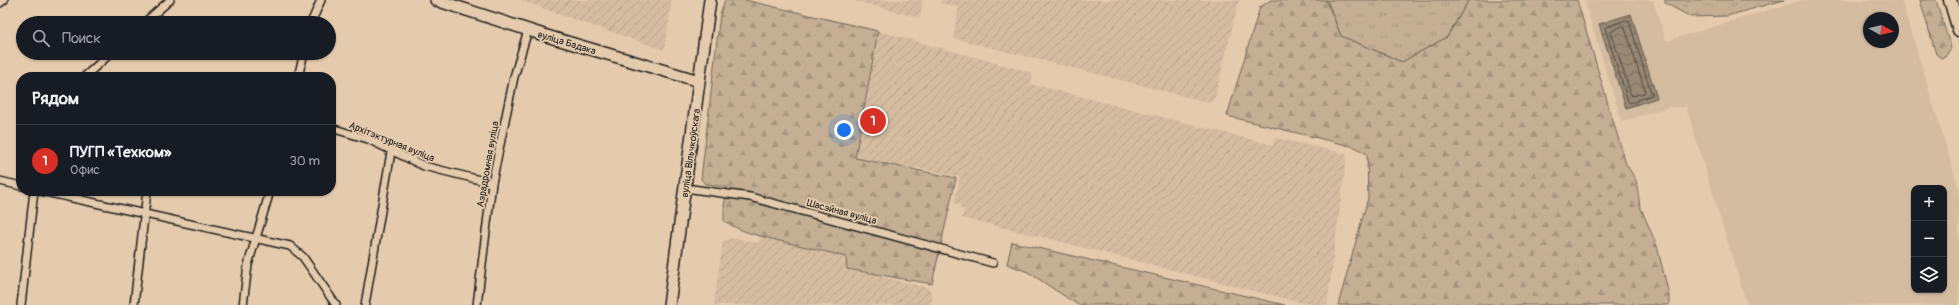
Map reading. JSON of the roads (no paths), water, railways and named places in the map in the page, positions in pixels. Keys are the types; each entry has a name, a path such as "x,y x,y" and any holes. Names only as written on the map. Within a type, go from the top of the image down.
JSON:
{"main road":[{"name":"вуліца Бадака","path":"436,0 528,30 699,81"},
{"name":"вуліца Вільчкоўскага","path":"669,305 710,0"},
{"path":"1950,0 1959,30"}],"street":[{"path":"0,3 4,0"},
{"path":"152,16 170,0"},
{"path":"314,16 321,0"},
{"name":"Аэрадромная вуліца","path":"477,305 492,183 514,77 528,30"},
{"path":"90,72 103,60"},
{"path":"299,72 302,60"},
{"name":"Архітэктурная вуліца","path":"336,129 368,139 391,152 424,166 492,183"},
{"path":"365,305 391,152"},
{"path":"0,181 16,185"},
{"name":"Шасэйная вуліца","path":"685,188 750,197 993,263"},
{"path":"22,305 33,196"},
{"path":"64,196 290,246 303,257 336,305"},
{"path":"134,305 146,196"},
{"path":"243,305 248,265 269,196"}],"water":[{"path":"1631,14 1657,98 1626,108 1599,24"}],"place":[{"name":"ПУГП «Техком»","path":"873,121"}]}
